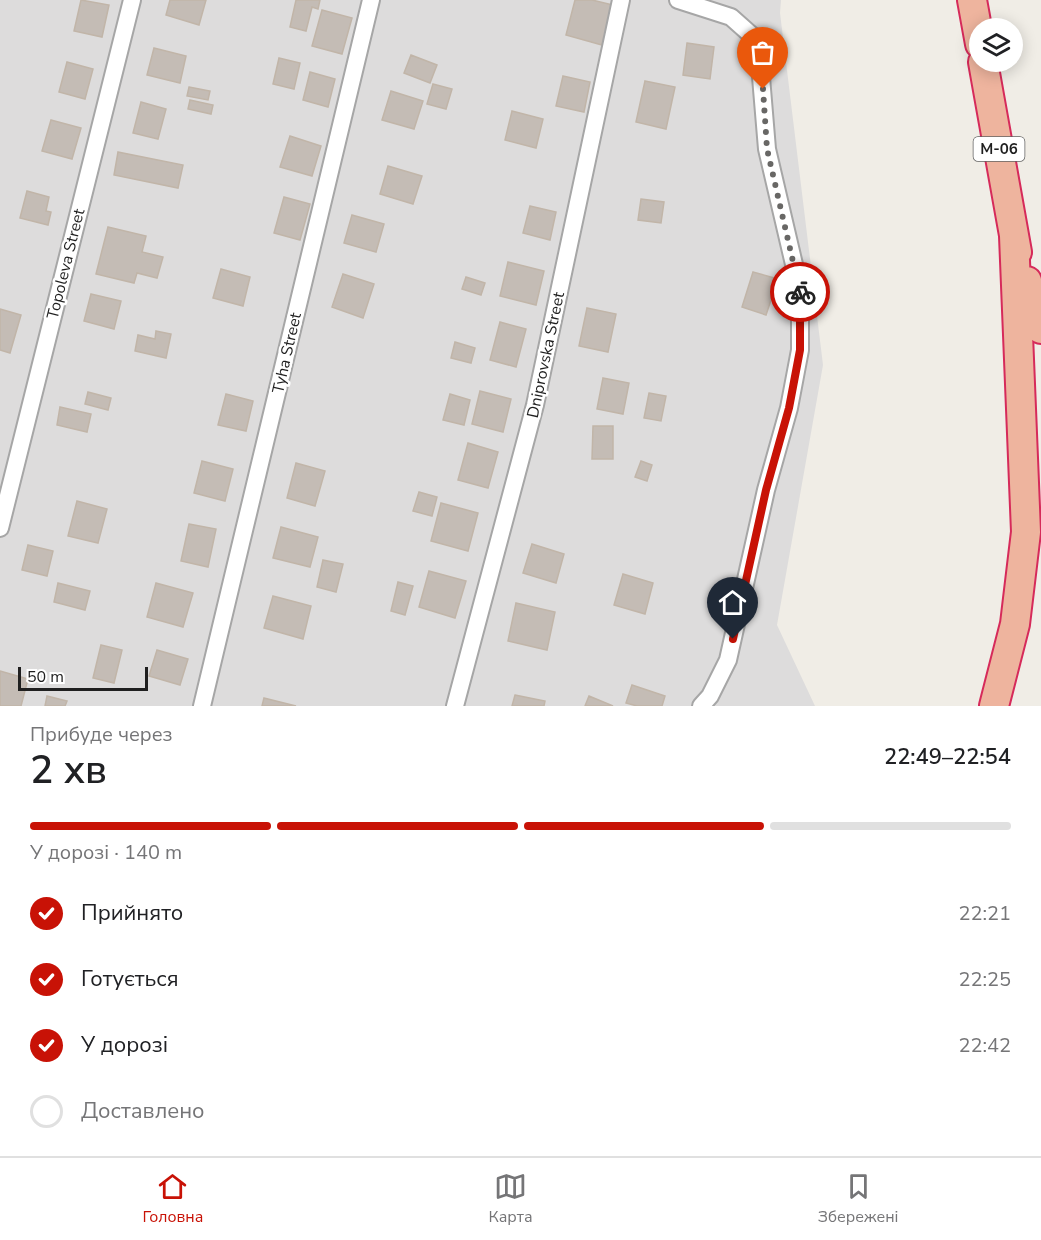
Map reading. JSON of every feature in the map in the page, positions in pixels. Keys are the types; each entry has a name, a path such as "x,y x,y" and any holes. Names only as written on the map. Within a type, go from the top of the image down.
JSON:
{"highway":[{"path":"972,0 975,18"},
{"name":"М-06","path":"985,72 1041,378"},
{"path":"994,706 1015,624 1026,532 1014,236"},
{"name":"М-06","path":"1014,236 1041,329"}],"street":[{"name":"Topoleva Street","path":"0,528 132,0"},
{"name":"Tyha Street","path":"202,706 371,0"},
{"name":"Dniprovska Street","path":"455,706 536,405 621,0"},
{"path":"678,0 731,17 758,41 767,149 800,290 800,350 789,408 766,490 728,660 710,696 701,706"}],"shaded area":[{"path":"0,0 781,0 780,13 823,365 777,625 815,706 0,706"}],"building":[{"path":"81,0 109,5 102,37 74,31"},
{"path":"170,0 206,0 199,25 166,15"},
{"path":"296,0 320,0 318,9 312,7 306,31 290,27"},
{"path":"575,0 592,0 613,5 602,45 566,35"},
{"path":"322,10 352,18 342,54 312,46"},
{"path":"687,43 714,47 710,79 683,75"},
{"path":"154,48 186,56 180,83 147,75"},
{"path":"411,55 437,65 430,83 404,73"},
{"path":"279,58 300,63 294,89 273,84"},
{"path":"67,62 93,69 85,99 59,92"},
{"path":"310,72 335,79 328,107 303,100"},
{"path":"563,76 590,82 584,112 556,106"},
{"path":"645,81 675,87 666,129 636,122"},
{"path":"433,84 452,89 446,109 427,104"},
{"path":"189,87 210,91 208,100 187,96"},
{"path":"391,91 423,101 414,129 382,120"},
{"path":"190,100 213,105 211,114 188,109"},
{"path":"141,102 166,109 158,139 133,133"},
{"path":"512,111 543,119 536,148 505,140"},
{"path":"51,120 81,128 72,159 42,151"},
{"path":"290,136 321,146 312,176 280,167"},
{"path":"118,152 183,165 178,188 114,175"},
{"path":"388,166 422,176 413,204 380,194"},
{"path":"27,191 49,197 46,211 51,212 48,225 20,218"},
{"path":"284,197 310,204 300,240 274,233"},
{"path":"641,199 664,202 661,223 638,220"},
{"path":"530,206 556,212 550,240 523,233"},
{"path":"352,215 384,224 376,252 344,243"},
{"path":"108,227 146,236 142,252 163,257 157,278 137,273 134,283 96,274"},
{"path":"508,262 544,271 536,305 500,296"},
{"path":"221,269 250,277 243,306 213,298"},
{"path":"753,272 778,279 766,315 742,307"},
{"path":"343,274 374,284 363,318 332,307"},
{"path":"466,277 485,283 481,295 462,289"},
{"path":"91,294 121,301 114,329 84,321"},
{"path":"587,308 616,314 608,352 579,346"},
{"path":"0,309 21,315 10,353 0,350"},
{"path":"500,322 526,329 516,367 490,360"},
{"path":"156,331 171,334 166,358 135,351 138,335 155,339"},
{"path":"455,342 475,348 471,363 451,358"},
{"path":"603,378 629,383 623,414 597,409"},
{"path":"480,391 511,399 503,432 472,424"},
{"path":"88,392 111,398 108,410 85,404"},
{"path":"649,393 666,396 661,421 644,418"},
{"path":"226,394 253,401 246,431 218,425"},
{"path":"450,394 470,400 464,425 443,420"},
{"path":"60,407 91,414 87,432 57,425"},
{"path":"593,426 613,426 613,459 592,459"},
{"path":"468,443 498,452 488,488 458,480"},
{"path":"202,461 233,469 225,501 194,493"},
{"path":"641,461 652,465 647,481 635,477"},
{"path":"296,463 325,471 315,506 287,498"},
{"path":"419,492 437,497 432,516 413,511"},
{"path":"77,501 107,509 98,543 68,536"},
{"path":"441,503 478,513 468,551 431,541"},
{"path":"189,524 216,529 208,567 181,561"},
{"path":"281,527 318,537 310,567 273,558"},
{"path":"532,544 564,554 556,583 523,573"},
{"path":"28,545 53,551 47,576 22,570"},
{"path":"323,560 343,564 336,592 317,587"},
{"path":"429,571 466,581 455,618 419,607"},
{"path":"623,574 653,583 645,614 614,605"},
{"path":"398,582 413,586 405,615 391,611"},
{"path":"58,583 90,591 85,610 54,602"},
{"path":"156,583 193,593 183,627 147,617"},
{"path":"273,596 311,606 303,639 264,628"},
{"path":"516,603 555,612 547,650 508,641"},
{"path":"101,645 122,650 114,683 93,678"},
{"path":"157,650 188,659 180,685 149,676"},
{"path":"0,671 28,679 21,706 0,706"},
{"path":"632,685 665,696 662,706 637,706 626,703"},
{"path":"515,695 545,701 544,706 512,706"},
{"path":"47,696 67,701 65,706 45,706"},
{"path":"589,696 613,706 585,706"},
{"path":"264,698 296,706 262,706"}],"way so far":[{"path":"763,89 767,149 800,292"}],"route":[{"path":"733,639 766,490 789,408 800,350 800,292"}]}
